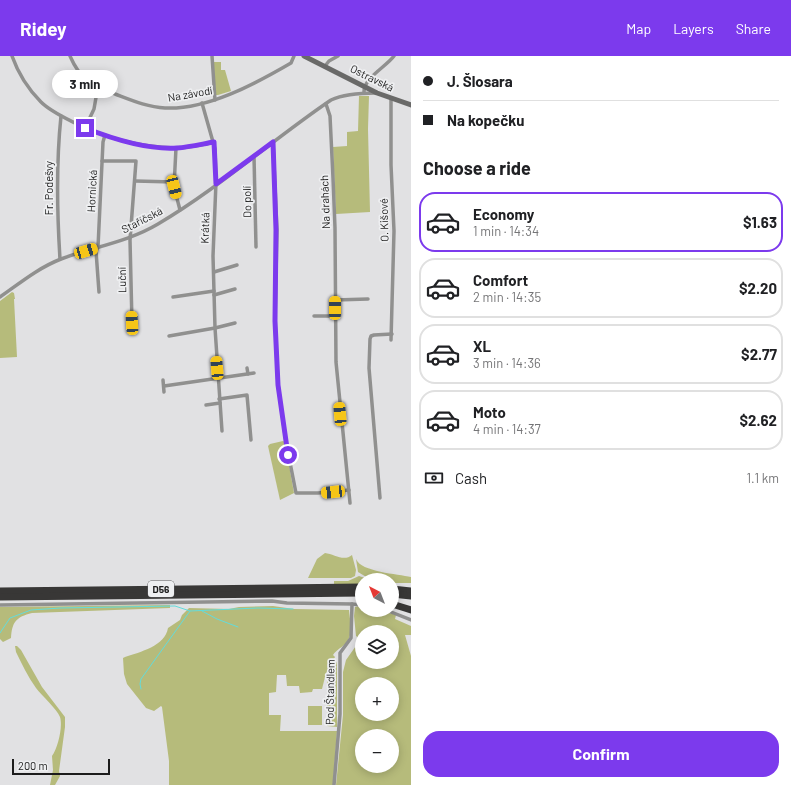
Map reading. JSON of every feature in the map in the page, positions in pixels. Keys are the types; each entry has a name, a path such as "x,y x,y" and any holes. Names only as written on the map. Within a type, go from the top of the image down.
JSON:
{"highway":[{"name":"D56","path":"0,591 355,587"},
{"path":"399,590 411,590"},
{"path":"317,594 355,597"},
{"name":"D56","path":"0,597 355,594"},
{"path":"399,595 411,596"},
{"path":"399,606 411,610"}],"street":[{"path":"12,56 24,81 42,103 61,116 85,128 137,144 176,148 214,142"},
{"name":"Na závodí","path":"70,56 78,72 86,80 98,86 136,102 152,106 176,108 215,100 230,94 287,65 292,62 294,56"},
{"path":"212,56 215,100"},
{"name":"Ostravská","path":"304,56 377,93 411,105"},
{"path":"325,66 329,61 338,56"},
{"path":"364,93 365,87 376,73 390,63 394,56"},
{"path":"85,128 94,109 98,86"},
{"name":"Staříčská","path":"0,297 39,269 60,259 131,237 157,225 336,97 364,93 377,93"},
{"name":"O. Kišové","path":"391,99 391,165 394,224 391,340"},
{"name":"Krátká","path":"202,103 214,142 216,184 213,256 214,293 222,431"},
{"name":"Na drahách","path":"326,104 330,116 335,228 336,362 350,503"},
{"name":"Fr. Podešvy","path":"60,259 58,141 61,116"},
{"name":"Hornická","path":"99,292 96,251 98,247 102,161 105,135"},
{"path":"273,142 276,230 275,321 278,385 286,442 296,493 318,493 349,490"},
{"path":"176,148 174,187 180,210"},
{"name":"Do polí","path":"254,156 256,247"},
{"name":"Luční","path":"102,161 136,161 131,237 130,285 132,323"},
{"path":"135,181 174,182"},
{"path":"214,272 237,265"},
{"path":"173,297 214,293 235,289"},
{"path":"335,300 368,299"},
{"path":"314,316 335,316"},
{"path":"169,336 234,323"},
{"path":"380,498 369,368 370,339 374,335 392,334"},
{"path":"248,368 248,374"},
{"path":"164,386 254,373"},
{"path":"163,380 164,392"},
{"path":"206,405 247,396 251,440"},
{"path":"0,605 272,601 287,603 355,604"},
{"name":"Pod Štandlem","path":"334,785 340,714 340,653 352,638 352,604"},
{"path":"399,615 411,620"}],"green space":[{"path":"213,62 221,62 221,70 225,70 231,91 216,95"},
{"path":"359,96 369,96 368,129 370,212 336,214 333,147 347,146 347,132 358,131"},
{"path":"12,292 14,293 15,299 17,357 0,358 0,301"},
{"path":"283,441 285,442 294,493 280,500 268,446 270,444"},
{"path":"325,553 342,558 352,555 356,570 355,576 351,578 308,578 317,559"},
{"path":"356,559 359,563 372,570 389,573 360,573 358,572"},
{"path":"399,575 411,577 411,583 399,583"},
{"path":"355,578 355,584 334,584 334,581 348,581"},
{"path":"170,605 170,608 32,613 22,616 16,621 12,628 11,638 3,642 0,639 0,607"},
{"path":"273,606 294,609 349,610 351,628 350,636 345,644 333,655 335,657 326,673 322,689 313,689 312,692 300,693 299,686 287,686 286,675 277,675 276,692 269,693 269,715 281,715 280,731 337,731 333,785 169,785 169,761 162,707 161,706 154,711 146,708 127,684 124,674 123,658 157,644 166,634 168,628 180,620 182,615 189,608 229,609 239,607"},
{"path":"355,607 355,617 396,617 395,619 411,626 411,635 405,635 411,656 411,785 336,785 343,715 343,672 346,660 355,647 355,669 399,669 399,625 355,626 354,616"},
{"path":"15,646 21,650 42,687 65,717 59,771 60,776 55,785 50,785 53,770 52,756 59,737 61,726 60,717 56,710 33,684 16,652"},
{"path":"336,662 337,727 327,726 327,682"},
{"path":"308,706 322,706 322,725 308,725"}],"waterway":[{"path":"0,633 10,618 31,610 175,606 190,611 258,608 293,609"},
{"path":"141,689 141,679 190,611"},
{"path":"202,611 217,619 238,627"}],"route":[{"path":"85,128 137,144 176,148 214,142 216,184 273,142 276,187 275,321 278,385 288,455"}]}
